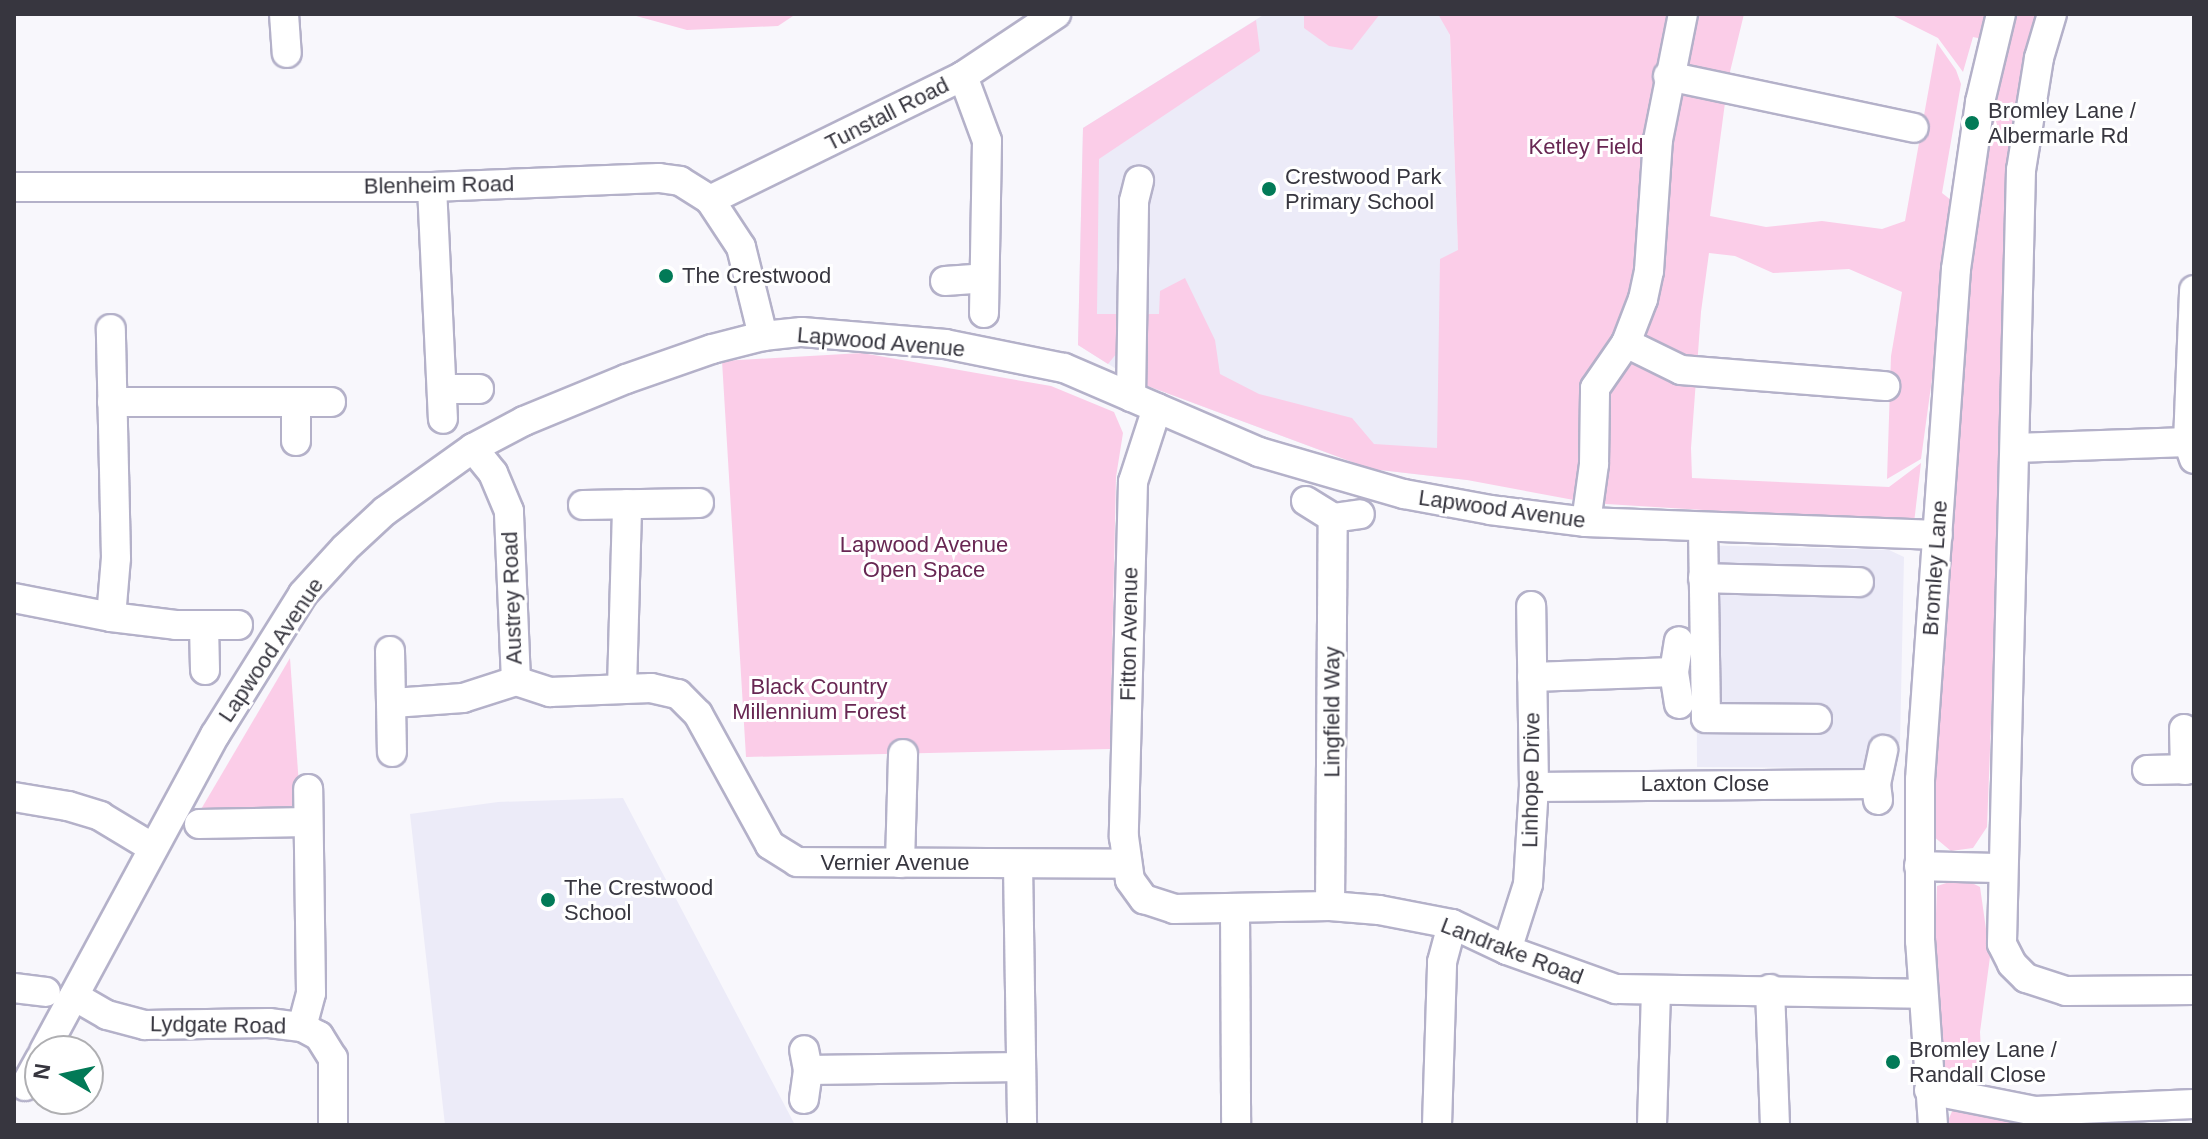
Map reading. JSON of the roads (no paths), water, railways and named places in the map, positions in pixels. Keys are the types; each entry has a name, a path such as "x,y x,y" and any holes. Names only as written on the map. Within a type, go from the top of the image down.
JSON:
{"street":[{"path":"284,14 287,53"},
{"name":"Tunstall Road","path":"710,200 963,76 1056,14"},
{"path":"1586,522 1594,464 1595,388 1626,343 1649,271 1658,140 1668,76 1683,14"},
{"name":"Bromley Lane","path":"1933,1125 1922,994 1920,780 1950,327 1964,195 2001,14"},
{"path":"2052,14 2039,58 2021,170 2002,944 2012,964 2026,978 2066,991 2194,990"},
{"path":"963,76 987,141 984,313"},
{"path":"1668,76 1914,128"},
{"name":"Blenheim Road","path":"14,187 432,187 659,178 680,181 710,200 741,247 763,336"},
{"name":"Fitton Avenue","path":"1127,864 1124,837 1133,482 1144,402 1134,201 1139,181"},
{"path":"432,187 443,419"},
{"path":"945,281 984,278"},
{"path":"2015,448 2191,451 2194,290"},
{"path":"111,329 116,558 111,617"},
{"name":"Lapwood Avenue","path":"53,1035 215,735 303,594 385,511 473,448 524,421 626,379 763,336 802,332 945,344 1064,368 1259,452 1404,494 1586,522 1938,535"},
{"path":"1626,343 1681,370 1885,386"},
{"path":"442,389 479,389"},
{"path":"112,402 331,402"},
{"path":"296,402 296,441"},
{"name":"Austrey Road","path":"393,703 463,698 516,681 509,511 493,473 473,448"},
{"name":"Lingfield Way","path":"1306,501 1346,516 1330,906"},
{"path":"583,505 699,503"},
{"path":"622,688 627,504"},
{"path":"1703,528 1706,718 1817,719"},
{"path":"1703,578 1859,582"},
{"path":"14,598 111,617 238,625"},
{"name":"Linhope Drive","path":"1507,950 1528,884 1534,787 1531,606"},
{"path":"204,625 205,670"},
{"path":"1679,641 1674,672 1679,704"},
{"path":"390,651 392,752"},
{"path":"1532,677 1674,672"},
{"name":"Vernier Avenue","path":"516,681 550,692 651,688 678,694 698,714 764,835 779,853 806,863 1127,864"},
{"path":"2147,770 2190,770 2184,729"},
{"name":"Laxton Close","path":"1534,787 1877,793 1883,750"},
{"path":"894,772 900,863"},
{"path":"302,1027 311,993 308,789"},
{"path":"14,797 68,806 100,816 153,848"},
{"path":"199,824 308,822"},
{"path":"1018,864 1022,1125"},
{"name":"Landrake Road","path":"1127,864 1136,890 1153,905 1174,909 1330,906 1379,910 1452,924 1507,950 1616,989 1770,989 1922,994"},
{"path":"1919,866 2003,868"},
{"path":"1235,908 1236,1125"},
{"path":"1437,1125 1442,962 1452,924"},
{"path":"14,988 46,992"},
{"path":"1770,989 1775,1125"},
{"path":"1652,1125 1656,990"},
{"name":"Lydgate Road","path":"74,996 107,1015 145,1025 269,1023 302,1027 319,1036 333,1058 333,1125"},
{"path":"804,1099 806,1060 1021,1067"},
{"path":"1929,1090 2021,1116 2035,1111 2194,1104"}],"place":[{"name":"Bromley Lane / Albermarle Rd","path":"1972,123"},
{"name":"Crestwood Park Primary School","path":"1269,189"},
{"name":"The Crestwood","path":"666,276"},
{"name":"The Crestwood School","path":"548,900"},
{"name":"Bromley Lane / Randall Close","path":"1893,1062"}],"park label":[{"name":"Ketley Field","path":"1586,147"},
{"name":"Lapwood Avenue Open Space","path":"924,556"},
{"name":"Black Country Millennium Forest","path":"819,698"}]}
